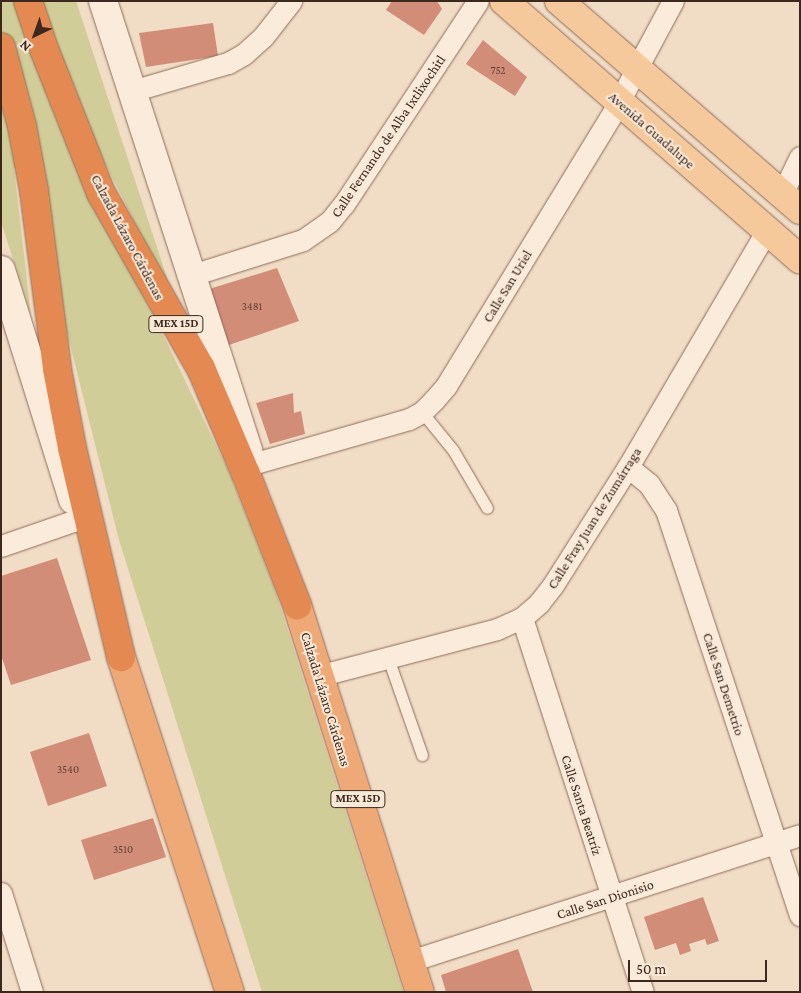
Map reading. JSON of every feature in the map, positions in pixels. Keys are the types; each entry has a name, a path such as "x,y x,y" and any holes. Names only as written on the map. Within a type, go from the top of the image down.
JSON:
{"highway":[{"name":"Calzada Lázaro Cárdenas","path":"28,1 44,49 101,193 201,368 246,474 297,605 420,992"},
{"path":"4,56 22,126 34,192 57,369 72,448 122,657 230,992"}],"main road":[{"name":"Avenida Guadalupe","path":"504,1 800,259"},
{"path":"558,1 791,202"}],"street":[{"name":"Calzada Lázaro Cárdenas","path":"103,1 297,605"},
{"path":"132,91 228,63 244,54 263,37 291,1"},
{"name":"Calle Fernando de Alba Ixtlixochitl","path":"192,275 303,240 330,221 344,204 478,1"},
{"name":"Calle San Uriel","path":"252,464 409,419 422,412 446,386 619,101 673,1"},
{"path":"791,202 800,157"},
{"name":"Calle Fray Juan de Zumárraga","path":"318,676 497,629 522,618 553,585 628,467 767,230"},
{"path":"1,270 122,657"},
{"name":"Calle San Demetrio","path":"628,467 650,484 666,510 800,915"},
{"path":"1,546 78,519"},
{"name":"Calle Santa Beatríz","path":"522,618 643,992"},
{"name":"Calle San Dionisio","path":"410,961 800,835"},
{"path":"1,893 32,992"}],"lane":[{"path":"422,412 453,450 488,508"},
{"path":"388,658 422,755"}],"shaded area":[{"path":"1,1 76,1 176,305 96,145 75,151 228,470 275,590 403,992 262,992 119,540 64,320 42,160 14,168 31,315 1,222"}],"building":[{"path":"392,1 437,1 442,9 424,35 386,10"},
{"path":"213,23 218,56 146,67 139,33"},
{"path":"483,40 527,77 515,96 466,64"},
{"path":"277,268 299,321 226,346 206,290"},
{"path":"293,393 294,413 301,411 305,434 270,444 256,403"},
{"path":"57,558 91,660 11,685 1,655 1,576"},
{"path":"89,733 107,786 48,806 30,752"},
{"path":"153,818 166,857 94,880 81,840"},
{"path":"703,897 719,941 707,945 705,939 689,944 691,951 680,955 676,943 655,950 644,917"},
{"path":"518,949 533,992 446,992 441,975"}]}
